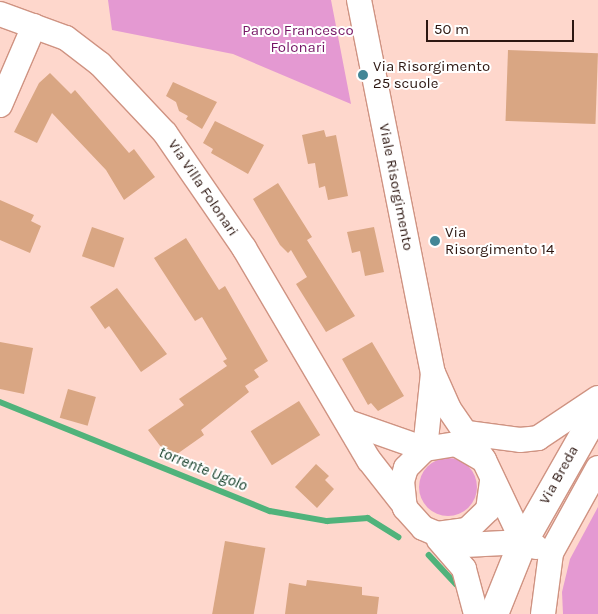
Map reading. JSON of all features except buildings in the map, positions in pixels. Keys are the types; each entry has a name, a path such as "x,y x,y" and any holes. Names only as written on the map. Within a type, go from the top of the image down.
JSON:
{"street":[{"name":"Viale Risorgimento","path":"359,0 433,374 449,409 467,433 488,471 523,542"},
{"name":"Via Villa Folonari","path":"0,14 66,38 100,64 165,133 244,248 369,460 405,506"},
{"path":"0,105 34,26"},
{"name":"Viale Risorgimento","path":"433,374 425,449 456,444 471,449 488,471"},
{"path":"467,433 520,440 538,438 598,398"},
{"name":"Via Breda","path":"496,607 523,542 598,410"},
{"path":"348,422 425,449 406,468 402,481 405,506 424,528 446,546 470,583 476,614"},
{"name":"Via Breda","path":"542,612 552,553 598,468"},
{"path":"424,528 452,534 473,526 488,510 488,471"},
{"path":"446,546 523,542 552,553"}],"green space":[{"name":"Parco Francesco Folonari","path":"108,0 331,0 351,104 233,54 112,30"},
{"path":"442,458 454,458 469,466 477,481 477,493 469,508 454,516 442,516 427,508 419,493 419,481 427,466"},
{"path":"598,507 598,614 563,614 562,592 570,559"}],"waterway":[{"name":"torrente Ugolo","path":"0,402 270,511 327,521 368,518 399,537"},
{"path":"429,555 456,584"}],"place":[{"name":"Via Risorgimento 25 scuole","path":"363,75"},
{"name":"Via Risorgimento 14","path":"435,241"}]}
